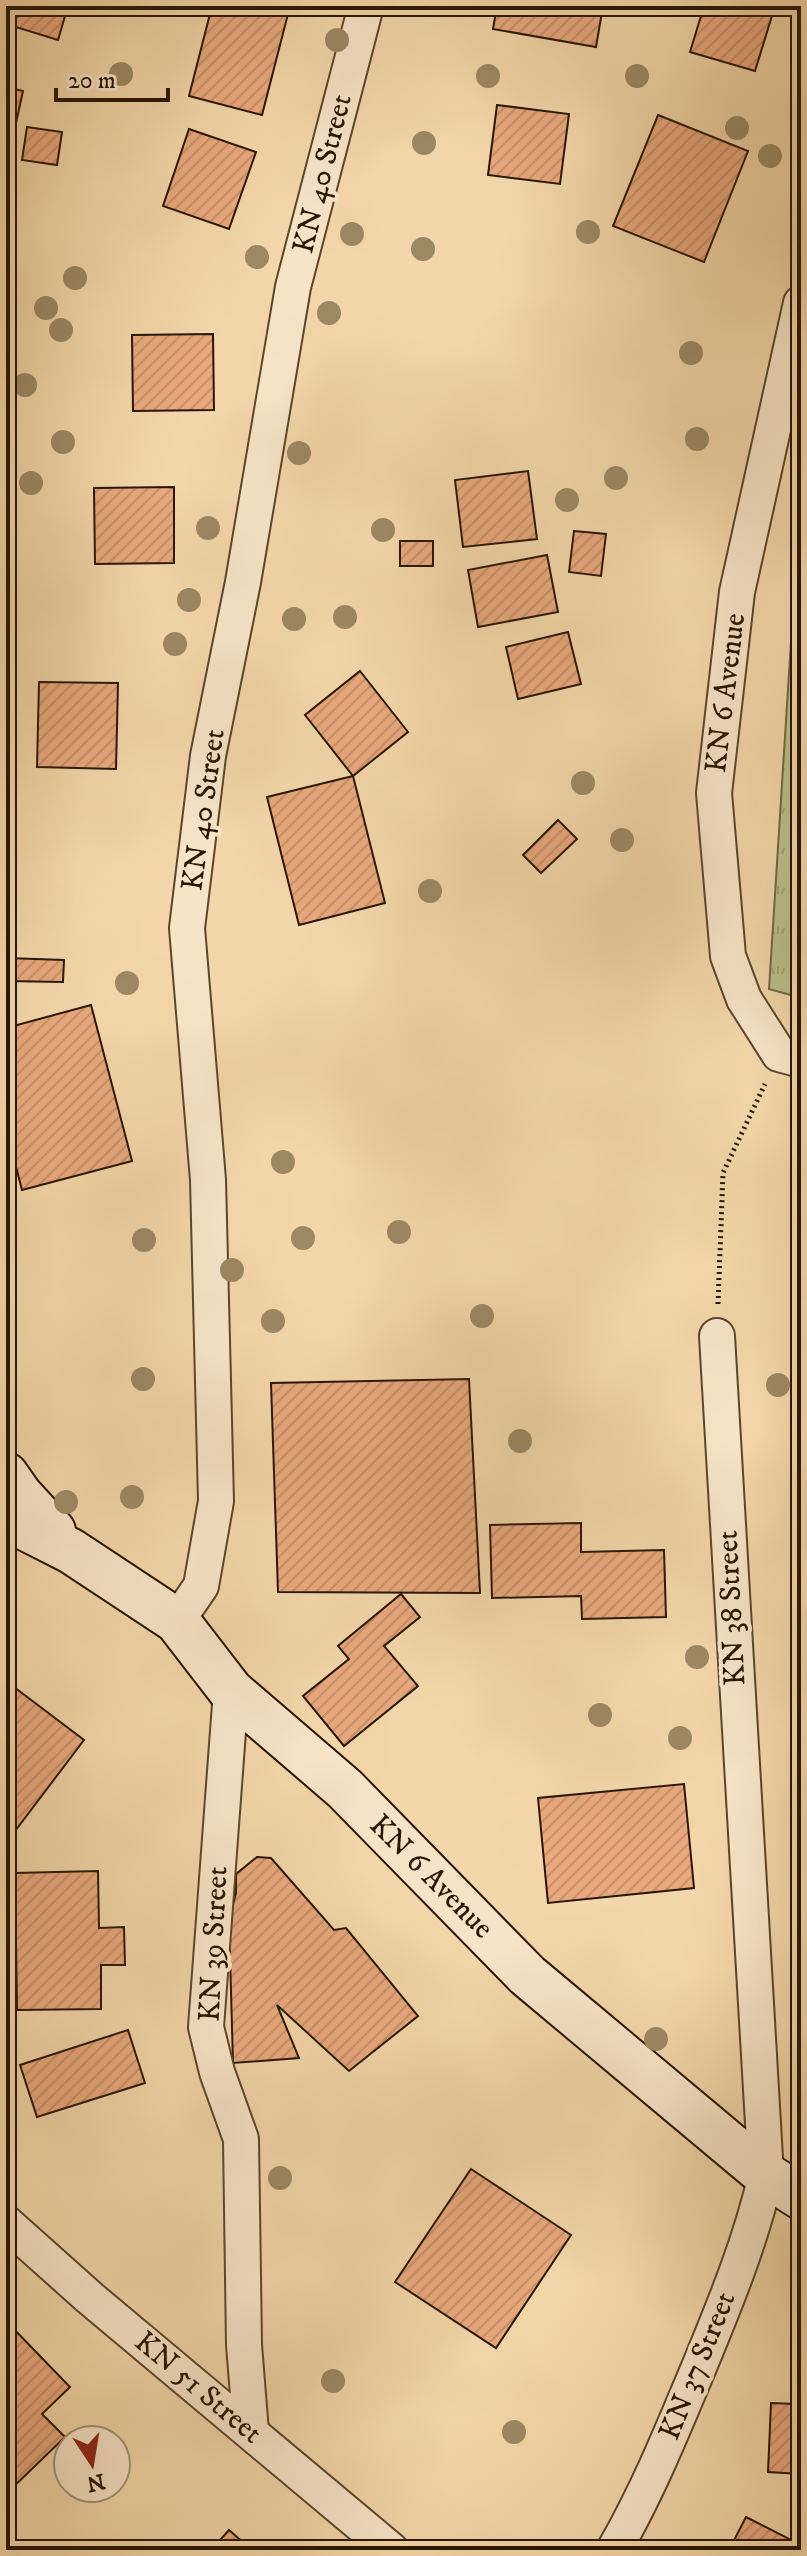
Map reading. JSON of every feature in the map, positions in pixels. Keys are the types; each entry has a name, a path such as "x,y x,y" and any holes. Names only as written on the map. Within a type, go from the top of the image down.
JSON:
{"main road":[{"name":"KN 6 Avenue","path":"6,1475 71,1551"},
{"name":"KN 6 Avenue","path":"6,1518 71,1551 177,1621 231,1691 345,1789 527,1975 783,2186"}],"street":[{"name":"KN 40 Street","path":"177,1621 201,1586 216,1501 208,1180 187,928 208,756 231,650 293,287 366,6"},
{"name":"KN 6 Avenue","path":"790,1057 744,999 728,956 714,793 737,592 801,303"},
{"name":"KN 38 Street","path":"717,1336 783,2186"},
{"name":"KN 39 Street","path":"231,1691 206,2027 217,2072 241,2139 244,2345 251,2432"},
{"name":"KN 37 Street","path":"614,2550 644,2497 755,2223 783,2186"},
{"name":"KN 51 Street","path":"6,2223 90,2298 391,2550"}],"path":[{"path":"717,1336 723,1173 790,1057"}],"green space":[{"path":"801,484 801,998 769,989"}],"building":[{"path":"6,6 68,6 58,40 6,24"},
{"path":"212,6 257,6 288,14 262,115 189,96"},
{"path":"497,6 603,6 596,47 493,29"},
{"path":"704,6 775,6 755,71 690,52"},
{"path":"6,87 23,91 9,155 6,155"},
{"path":"497,105 569,114 560,184 488,175"},
{"path":"658,115 748,151 704,262 613,226"},
{"path":"27,127 62,132 57,165 22,160"},
{"path":"189,129 256,152 229,229 163,206"},
{"path":"213,334 214,410 133,411 132,335"},
{"path":"528,471 537,539 463,547 455,480"},
{"path":"174,487 174,563 95,564 94,488"},
{"path":"574,531 606,534 601,576 569,572"},
{"path":"400,541 433,541 433,566 400,566"},
{"path":"547,555 558,612 478,627 468,570"},
{"path":"568,632 581,684 518,699 506,647"},
{"path":"360,671 408,732 353,776 305,715"},
{"path":"39,682 118,683 116,769 37,767"},
{"path":"353,776 385,903 299,925 267,797"},
{"path":"558,820 577,839 541,873 523,855"},
{"path":"6,958 64,960 63,982 6,981"},
{"path":"91,1005 132,1161 22,1190 6,1128 6,1028"},
{"path":"469,1379 480,1593 278,1592 271,1383"},
{"path":"581,1523 581,1552 664,1550 666,1617 582,1619 581,1596 492,1598 490,1525"},
{"path":"401,1594 420,1617 384,1646 418,1686 344,1746 303,1696 349,1659 338,1646"},
{"path":"6,1681 84,1740 6,1843"},
{"path":"684,1784 694,1888 548,1903 538,1798"},
{"path":"257,1857 271,1858 334,1930 346,1928 418,2016 349,2071 277,2005 299,2058 233,2063 229,1920 236,1893 236,1874"},
{"path":"98,1871 99,1928 124,1927 125,1965 101,1965 101,2009 17,2010 15,1873"},
{"path":"128,2030 145,2083 37,2117 20,2065"},
{"path":"471,2169 571,2235 496,2348 395,2282"},
{"path":"8,2323 70,2387 42,2414 52,2424 52,2450 8,2492"},
{"path":"799,2341 801,2474 768,2472 771,2403 796,2404"},
{"path":"746,2517 801,2545 801,2550 729,2550"},
{"path":"229,2530 252,2550 211,2550"}]}
